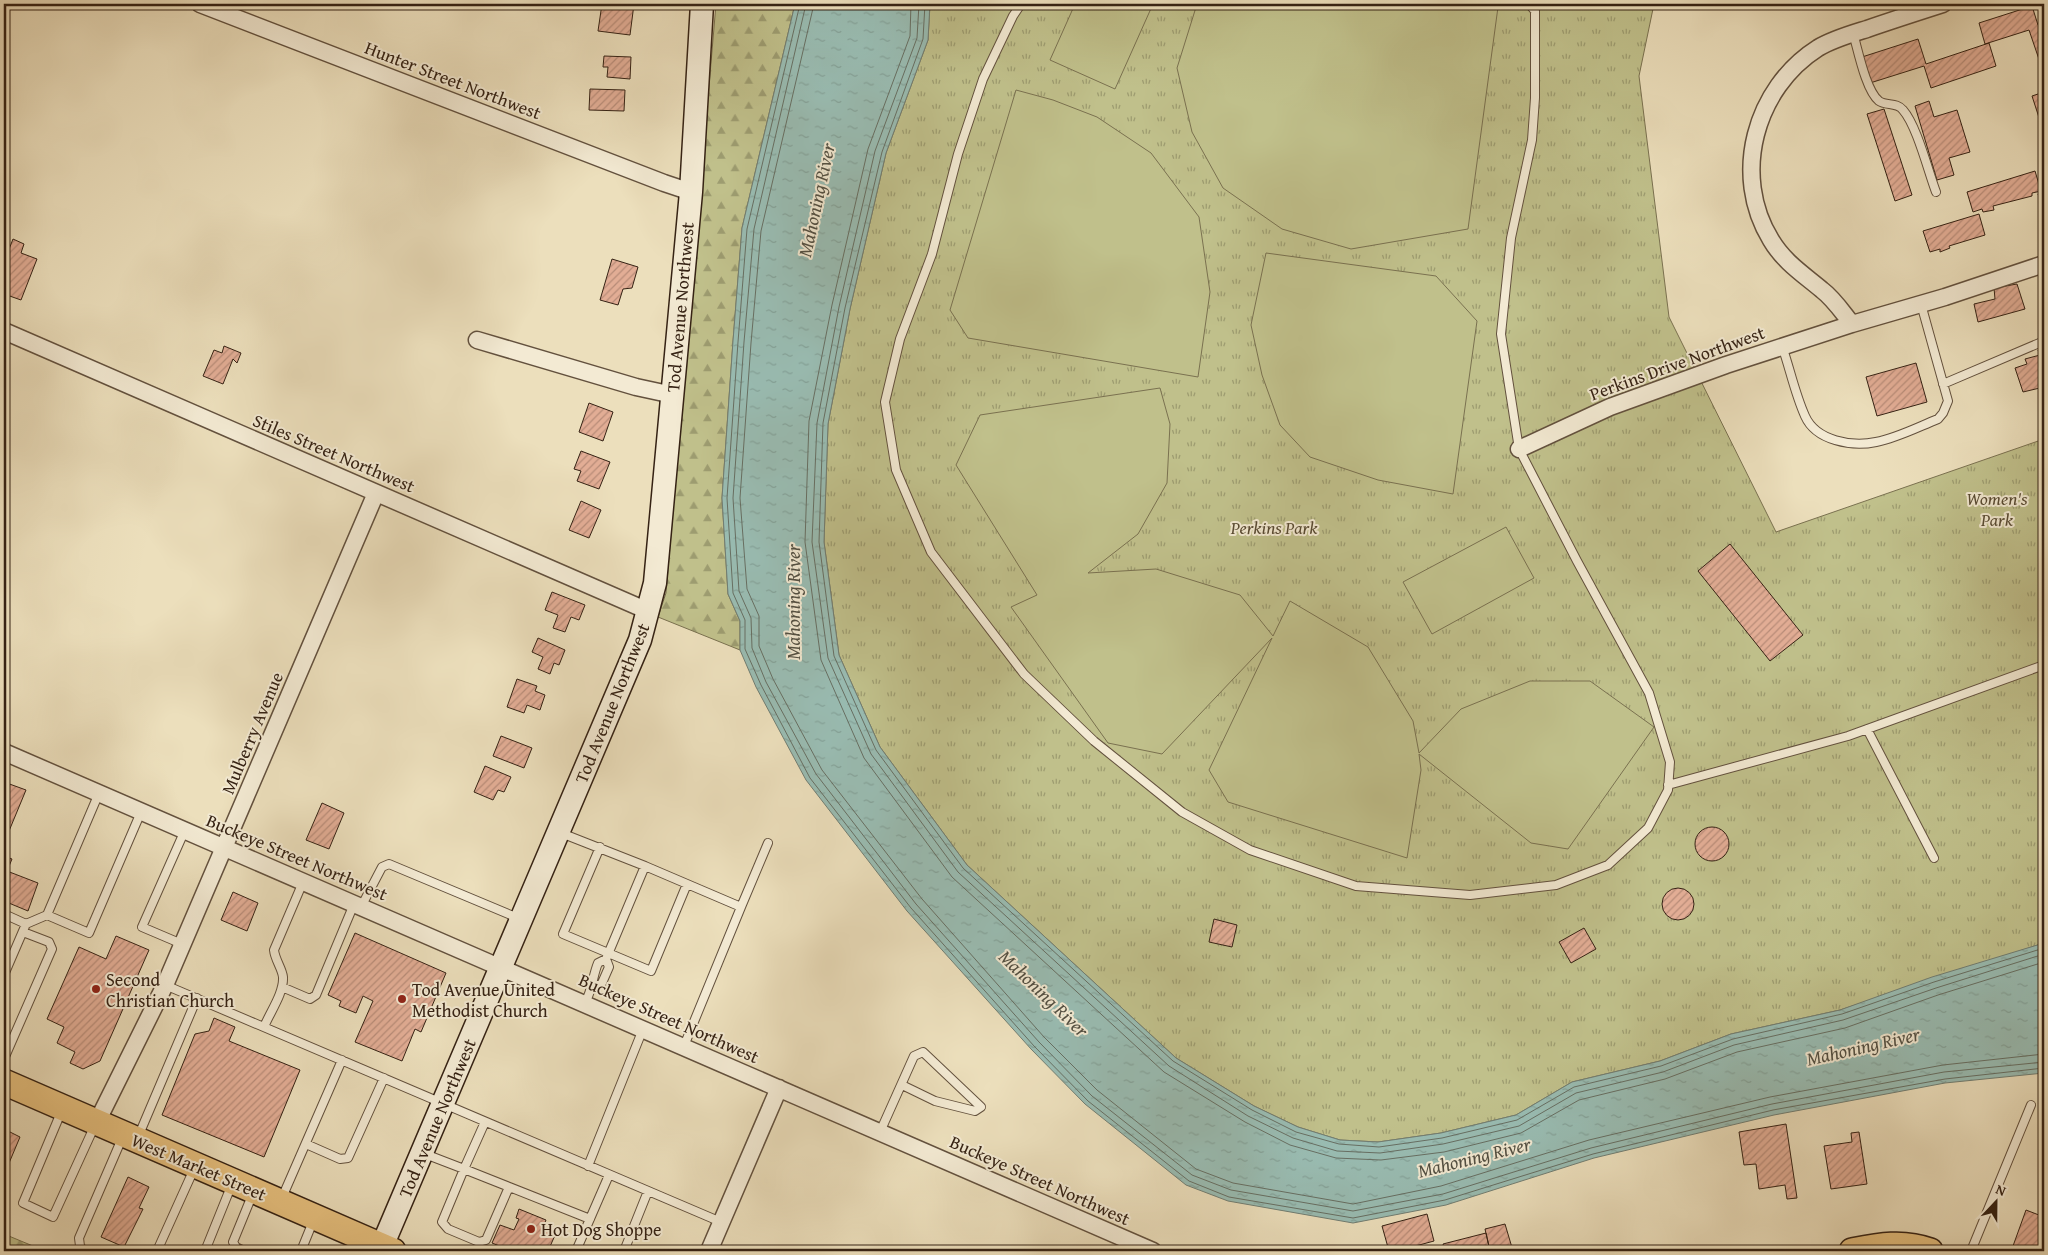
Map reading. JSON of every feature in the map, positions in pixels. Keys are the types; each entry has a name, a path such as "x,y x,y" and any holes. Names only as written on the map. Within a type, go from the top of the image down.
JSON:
{"main road":[{"name":"Tod Avenue Northwest","path":"385,1250 423,1153 640,640 648,611 655,583 673,395 691,192 702,4"},
{"name":"West Market Street","path":"4,1082 244,1186 385,1250"},
{"path":"1852,1251 1882,1245 1903,1245 1930,1251"}],"street":[{"name":"Hunter Street Northwest","path":"200,4 691,192"},
{"path":"1852,324 1824,291 1792,267 1771,240 1758,213 1754,195 1752,156 1758,123 1765,106 1786,75 1802,59 1819,47 1853,33 1943,4"},
{"name":"Perkins Drive Northwest","path":"1519,449 1610,407 1782,346 2044,264"},
{"name":"Stiles Street Northwest","path":"4,331 648,611"},
{"path":"477,340 636,387 673,395"},
{"name":"Mulberry Avenue","path":"97,1122 165,984 376,493"},
{"name":"Buckeye Street Northwest","path":"4,752 1153,1251"},
{"path":"709,1251 779,1088"}],"lane":[{"path":"1021,4 1013,16 983,78 958,154 932,254 900,339 885,402 896,470 931,552 1024,674 1094,741 1182,812 1250,850 1356,886 1470,895 1556,885 1608,865 1630,847 1648,828 1668,790 1670,762 1649,693 1519,449 1501,334 1511,238 1532,140 1535,98 1536,8 1529,4"},
{"path":"1853,33 1872,95 1880,102 1896,105 1903,109 1915,134 1936,192"},
{"path":"1782,346 1806,417 1815,430 1833,440 1856,443 1876,442 1938,419 1948,401 1920,304"},
{"path":"1943,384 2044,341"},
{"path":"1668,785 1867,729 2044,665"},
{"path":"1867,729 1934,858"},
{"path":"4,975 25,928 47,916 99,793"},
{"path":"47,916 89,933 141,812"},
{"path":"182,944 142,927 185,830"},
{"path":"559,832 645,866 742,908"},
{"path":"684,1046 768,843"},
{"path":"600,848 563,934 607,956 651,971 687,884"},
{"path":"282,987 310,999 316,995 358,905 382,866 389,864 522,920"},
{"path":"585,1003 593,988 602,983 608,967 607,956 645,866"},
{"path":"264,1027 282,987 283,975 275,958 274,950 303,882"},
{"path":"4,914 49,942 52,949 4,1059"},
{"path":"165,984 721,1222"},
{"path":"84,1251 80,1246 79,1238 131,1137 197,998"},
{"path":"588,1166 643,1029"},
{"path":"880,1132 914,1056 923,1052 981,1107 974,1111 934,1101 902,1085"},
{"path":"280,1202 342,1060"},
{"path":"306,1144 340,1159 348,1158 384,1078"},
{"path":"1971,1251 2031,1105"},
{"path":"63,1108 22,1203 54,1217 97,1122"},
{"path":"485,1122 442,1222 448,1229 478,1242 486,1240 509,1187"},
{"path":"423,1153 590,1219"},
{"path":"157,1251 196,1166"},
{"path":"576,1251 609,1175"},
{"path":"205,1251 244,1186"},
{"path":"244,1186 233,1242 236,1248 244,1251"},
{"path":"624,1251 648,1192"},
{"path":"301,1251 314,1217"}],"green space":[{"path":"716,4 795,4 742,228 722,498 728,594 740,621 740,650 658,617 666,593"},
{"name":"Perkins Park","path":"930,4 1654,4 1639,76 1669,317 1776,532 2044,439 2044,943 1840,1010 1731,1034 1660,1061 1572,1082 1516,1115 1441,1133 1378,1142 1340,1140 1298,1127 1254,1106 1176,1058 967,865 880,747 839,655 824,542 828,424 850,309 886,153 928,40"},
{"path":"1075,4 1153,4 1115,89 1050,60"},
{"path":"1197,4 1496,4 1498,7 1468,229 1351,249 1282,229 1223,188 1192,132 1177,68"},
{"path":"1016,90 1053,100 1097,117 1151,153 1199,217 1210,292 1198,377 968,338 950,310"},
{"path":"1266,253 1436,276 1477,321 1453,494 1378,480 1310,457 1280,425 1262,375 1251,325"},
{"path":"1160,388 1170,424 1167,483 1138,534 1088,573 1156,569 1240,595 1273,636 1290,601 1368,647 1413,721 1419,753 1461,709 1530,681 1590,681 1654,727 1568,849 1531,843 1419,754 1421,770 1407,858 1228,802 1209,770 1272,638 1162,754 1108,743 1011,607 1037,595 956,465 980,415"},
{"path":"1506,527 1534,578 1432,634 1403,582"},
{"path":"4,1234 45,1251 4,1251"}],"water":[{"name":"Mahoning River","path":"795,4 930,4 928,40 886,153 850,309 828,424 824,542 839,655 880,747 967,865 1176,1058 1254,1106 1298,1127 1340,1140 1378,1142 1441,1133 1516,1115 1572,1082 1660,1061 1731,1034 1840,1010 1932,977 2044,943 2044,1073 1945,1083 1774,1115 1594,1158 1446,1205 1353,1223 1228,1201 1186,1185 1085,1104 1031,1049 907,911 806,780 756,687 740,650 740,621 728,594 722,498 742,228"}],"building":[{"path":"602,4 634,4 630,35 598,31"},
{"path":"2032,6 2038,25 2044,23 2044,74 2029,30 1985,44 1979,23"},
{"path":"1918,39 1926,64 1989,43 1996,66 1931,88 1924,66 1870,83 1862,57"},
{"path":"604,56 631,57 630,79 607,77 608,67 603,67"},
{"path":"590,89 625,90 624,111 589,110"},
{"path":"2044,92 2044,133 2032,96"},
{"path":"1929,101 1934,117 1957,110 1970,152 1949,158 1954,175 1937,180 1915,106"},
{"path":"1884,109 1912,195 1895,201 1867,114"},
{"path":"2035,171 2041,191 2032,193 2032,196 1993,206 1994,210 1983,212 1982,209 1973,212 1967,192"},
{"path":"2044,192 2044,213 2038,194"},
{"path":"1979,214 1985,235 1949,246 1950,248 1940,252 1940,249 1930,252 1923,231"},
{"path":"13,239 24,244 21,253 37,259 21,300 4,294 4,262"},
{"path":"612,259 638,267 632,288 623,289 618,305 600,300"},
{"path":"2017,284 2025,309 1978,322 1974,304 1995,299 1994,288"},
{"path":"224,346 241,353 237,363 233,359 223,384 203,376 214,350 222,353"},
{"path":"2044,348 2044,387 2023,392 2015,368 2027,364 2025,359 2040,355 2038,350"},
{"path":"1916,363 1927,402 1877,416 1866,377"},
{"path":"589,403 613,412 603,441 579,432"},
{"path":"581,451 610,462 599,489 577,481 581,471 574,469"},
{"path":"581,501 601,510 589,538 569,530"},
{"path":"1730,544 1803,635 1770,661 1698,571"},
{"path":"552,592 585,605 579,620 571,617 565,632 553,628 558,615 545,610"},
{"path":"538,638 565,650 559,665 554,663 550,674 538,669 543,657 532,652"},
{"path":"517,679 537,686 535,691 545,695 540,710 527,705 524,713 507,707"},
{"path":"501,736 532,748 524,768 493,756"},
{"path":"485,766 511,777 504,792 498,790 493,800 474,792"},
{"path":"4,782 26,790 9,831 5,830 4,832"},
{"path":"322,803 344,813 329,849 306,840"},
{"path":"1712,827 1724,832 1729,844 1724,856 1712,861 1700,856 1695,844 1700,832"},
{"path":"4,856 12,859 7,871 38,883 28,911 4,901"},
{"path":"1678,888 1684,889 1689,893 1693,898 1693,910 1689,915 1684,919 1678,920 1672,919 1667,915 1663,910 1662,904 1663,898 1667,893 1672,889"},
{"path":"233,892 258,903 247,931 221,920"},
{"path":"1214,919 1237,925 1232,947 1209,942"},
{"path":"1584,928 1596,949 1571,963 1559,942"},
{"name":"Tod Avenue United Methodist Church","path":"355,933 446,973 421,1032 415,1029 402,1061 355,1042 373,1001 363,996 356,1013 339,1006 341,1001 328,995"},
{"name":"Second Christian Church","path":"116,936 149,950 100,1061 83,1069 70,1063 75,1052 57,1043 64,1027 47,1019 79,947 106,959"},
{"path":"214,1018 235,1027 229,1041 300,1070 264,1157 162,1115 195,1034 209,1031"},
{"path":"1786,1124 1797,1198 1787,1199 1785,1185 1759,1189 1756,1164 1744,1165 1739,1132"},
{"path":"4,1129 20,1137 4,1175"},
{"path":"1859,1132 1867,1184 1831,1189 1824,1146 1852,1142 1851,1133"},
{"path":"128,1177 149,1187 139,1208 143,1209 124,1247 101,1237"},
{"name":"Hot Dog Shoppe","path":"519,1209 546,1220 543,1227 556,1233 548,1251 506,1251 507,1249 492,1243 500,1225 514,1230 519,1219 516,1218"},
{"path":"2026,1210 2044,1217 2044,1238 2040,1251 2029,1251 2013,1246"},
{"path":"1427,1214 1434,1241 1397,1251 1389,1251 1382,1226"},
{"path":"1505,1224 1513,1251 1490,1251 1485,1229"},
{"path":"1486,1233 1490,1251 1445,1251 1443,1244"}],"place":[{"name":"Second Christian Church","path":"96,989"},
{"name":"Tod Avenue United Methodist Church","path":"402,999"},
{"name":"Hot Dog Shoppe","path":"531,1229"}],"park label":[{"name":"Women's Park","path":"1997,508"}]}
